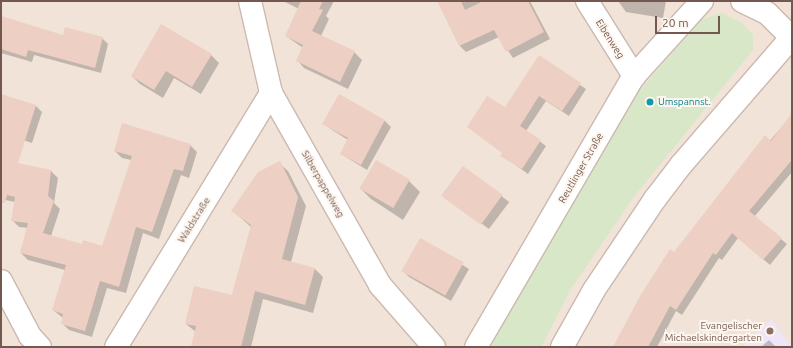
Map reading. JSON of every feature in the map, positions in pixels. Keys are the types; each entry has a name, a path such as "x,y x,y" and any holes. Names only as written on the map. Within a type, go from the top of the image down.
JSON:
{"street":[{"name":"Silberpappelweg","path":"250,1 271,93 380,284 434,347"},
{"name":"Eibenweg","path":"586,1 634,76"},
{"name":"Reutlinger Straße","path":"476,347 634,76 702,1"},
{"path":"562,347 594,290 655,199 681,165 792,37 767,13 742,1"},
{"name":"Waldstraße","path":"116,347 271,93"},
{"path":"1,281 30,336 40,347"}],"shaded area":[{"path":"1,1 792,1 792,347 1,347"},
{"name":"Evangelischer Michaelskindergarten","path":"771,319 792,347 742,347"}],"green space":[{"path":"722,13 742,23 753,35 753,50 633,198 571,289 541,347 493,347 494,334 634,97 702,19"}],"building":[{"path":"301,1 323,1 319,9 323,10 312,31 355,51 340,82 296,61 303,45 285,36"},
{"path":"437,1 461,1 465,10 483,1 528,1 544,32 506,52 494,30 459,46"},
{"path":"1,16 63,35 65,27 103,37 95,68 28,50 26,57 1,49"},
{"path":"161,24 212,54 192,87 166,71 154,90 131,76"},
{"path":"539,55 581,83 562,111 539,96 520,126 541,140 522,169 500,156 502,153 467,127 487,96 505,107"},
{"path":"1,94 36,105 18,163 51,170 48,196 54,201 43,233 82,244 83,240 102,246 132,156 114,151 122,123 191,144 183,171 174,169 152,232 136,227 119,287 100,281 85,331 61,324 63,314 52,310 66,265 20,253 28,223 11,221 15,197 7,195 5,203 1,203"},
{"path":"339,94 385,120 361,165 340,154 348,138 322,124"},
{"path":"792,113 792,160 749,211 782,238 763,260 732,233 716,255 713,253 676,310 670,306 648,347 613,347 640,296 670,249 674,252 765,135 771,141"},
{"path":"376,160 410,180 393,208 360,189"},
{"path":"280,161 298,197 282,259 315,268 305,305 255,291 241,347 191,347 196,326 185,324 194,286 232,295 251,225 231,211 258,172"},
{"path":"463,166 503,195 481,225 441,196"},
{"path":"420,238 464,262 445,295 402,271"}],"place":[{"name":"Umspannst.","path":"650,102"},
{"name":"Evangelischer Michaelskindergarten","path":"770,331"}]}
